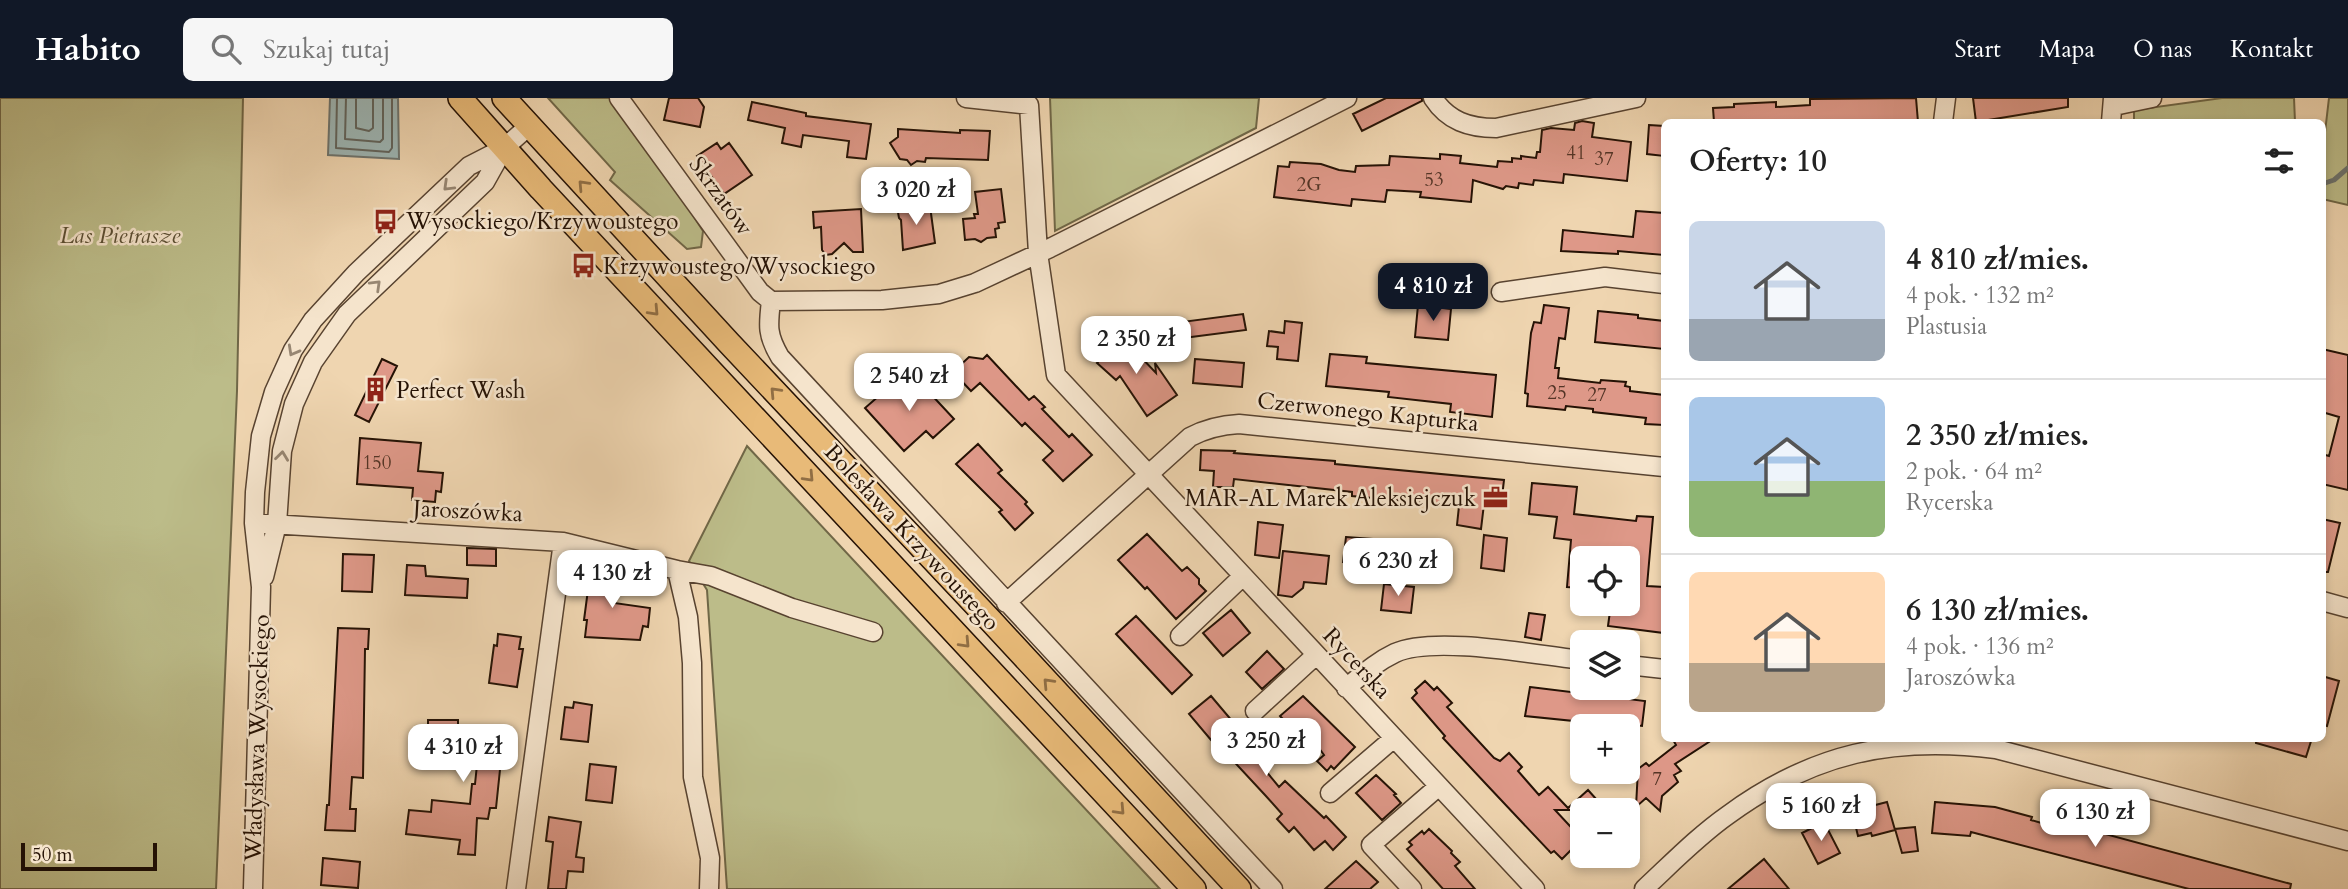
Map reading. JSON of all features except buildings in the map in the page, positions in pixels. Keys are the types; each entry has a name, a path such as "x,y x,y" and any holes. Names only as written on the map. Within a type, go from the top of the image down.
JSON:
{"main road":[{"path":"460,98 504,148"},
{"path":"504,98 529,126"},
{"name":"Bolesława Krzywoustego","path":"529,126 1239,889"},
{"name":"Bolesława Krzywoustego","path":"504,148 1194,889"},
{"path":"1064,750 1062,739 1072,727 1094,733"}],"street":[{"name":"Skrzatów","path":"619,98 760,292 771,301"},
{"path":"966,98 1029,105 1038,253"},
{"path":"1273,889 780,357 769,338 768,329 771,301 882,300 939,294 975,282 1038,253 1319,105 1347,98"},
{"path":"1433,98 1447,115 1464,124 1480,128 1496,128 1636,98"},
{"path":"1943,119 1946,98"},
{"path":"2113,109 2152,98"},
{"name":"Władysława Wysockiego","path":"253,889 261,587 254,523 261,436 274,392 299,340 313,320 356,273 469,166 504,148 529,126"},
{"name":"Władysława Wysockiego","path":"261,587 277,524 282,451 294,404 313,362 347,314 485,183 504,148"},
{"name":"Rycerska","path":"1038,253 1056,375 1535,889"},
{"path":"1501,292 1605,277 1661,285"},
{"name":"Czerwonego Kapturka","path":"1006,603 1148,472 1190,437 1204,429 1240,424 1661,467"},
{"name":"Jaroszówka","path":"254,523 563,542 711,576 792,608 873,632"},
{"path":"516,889 563,542"},
{"path":"677,570 688,617 692,663 694,777 710,858 709,889"},
{"path":"1180,636 1243,576"},
{"path":"2326,602 2348,607"},
{"path":"1346,688 1371,666 1397,652 1419,646 1451,646 1570,659"},
{"path":"1255,711 1316,655"},
{"path":"1640,666 1661,669"},
{"path":"1331,793 1394,738"},
{"path":"1644,889 1726,816 1772,786 1803,770 1878,743 1996,749 2348,841"},
{"path":"1412,889 1371,845 1439,786"}],"green space":[{"name":"Las Pietrasze","path":"0,98 243,98 237,391 216,889 0,889"},
{"path":"548,98 618,98 703,231 701,247 687,249 610,180 615,172"},
{"path":"1050,98 1259,98 1256,128 1055,231"},
{"path":"2222,98 2294,98 2295,119 2134,119 2134,110"},
{"path":"2329,98 2348,98 2348,205 2326,200 2326,124"},
{"path":"747,446 1160,889 727,889 707,590 689,561"}],"water":[{"path":"330,98 398,98 399,159 328,155"}],"waterway":[{"path":"2326,183 2334,180 2348,168"}],"place":[{"name":"Wysockiego/Krzywoustego","path":"386,221"},
{"name":"Krzywoustego/Wysockiego","path":"583,266"},
{"name":"Perfect Wash","path":"376,390"},
{"name":"MAR-AL Marek Aleksiejczuk","path":"1496,498"}]}
